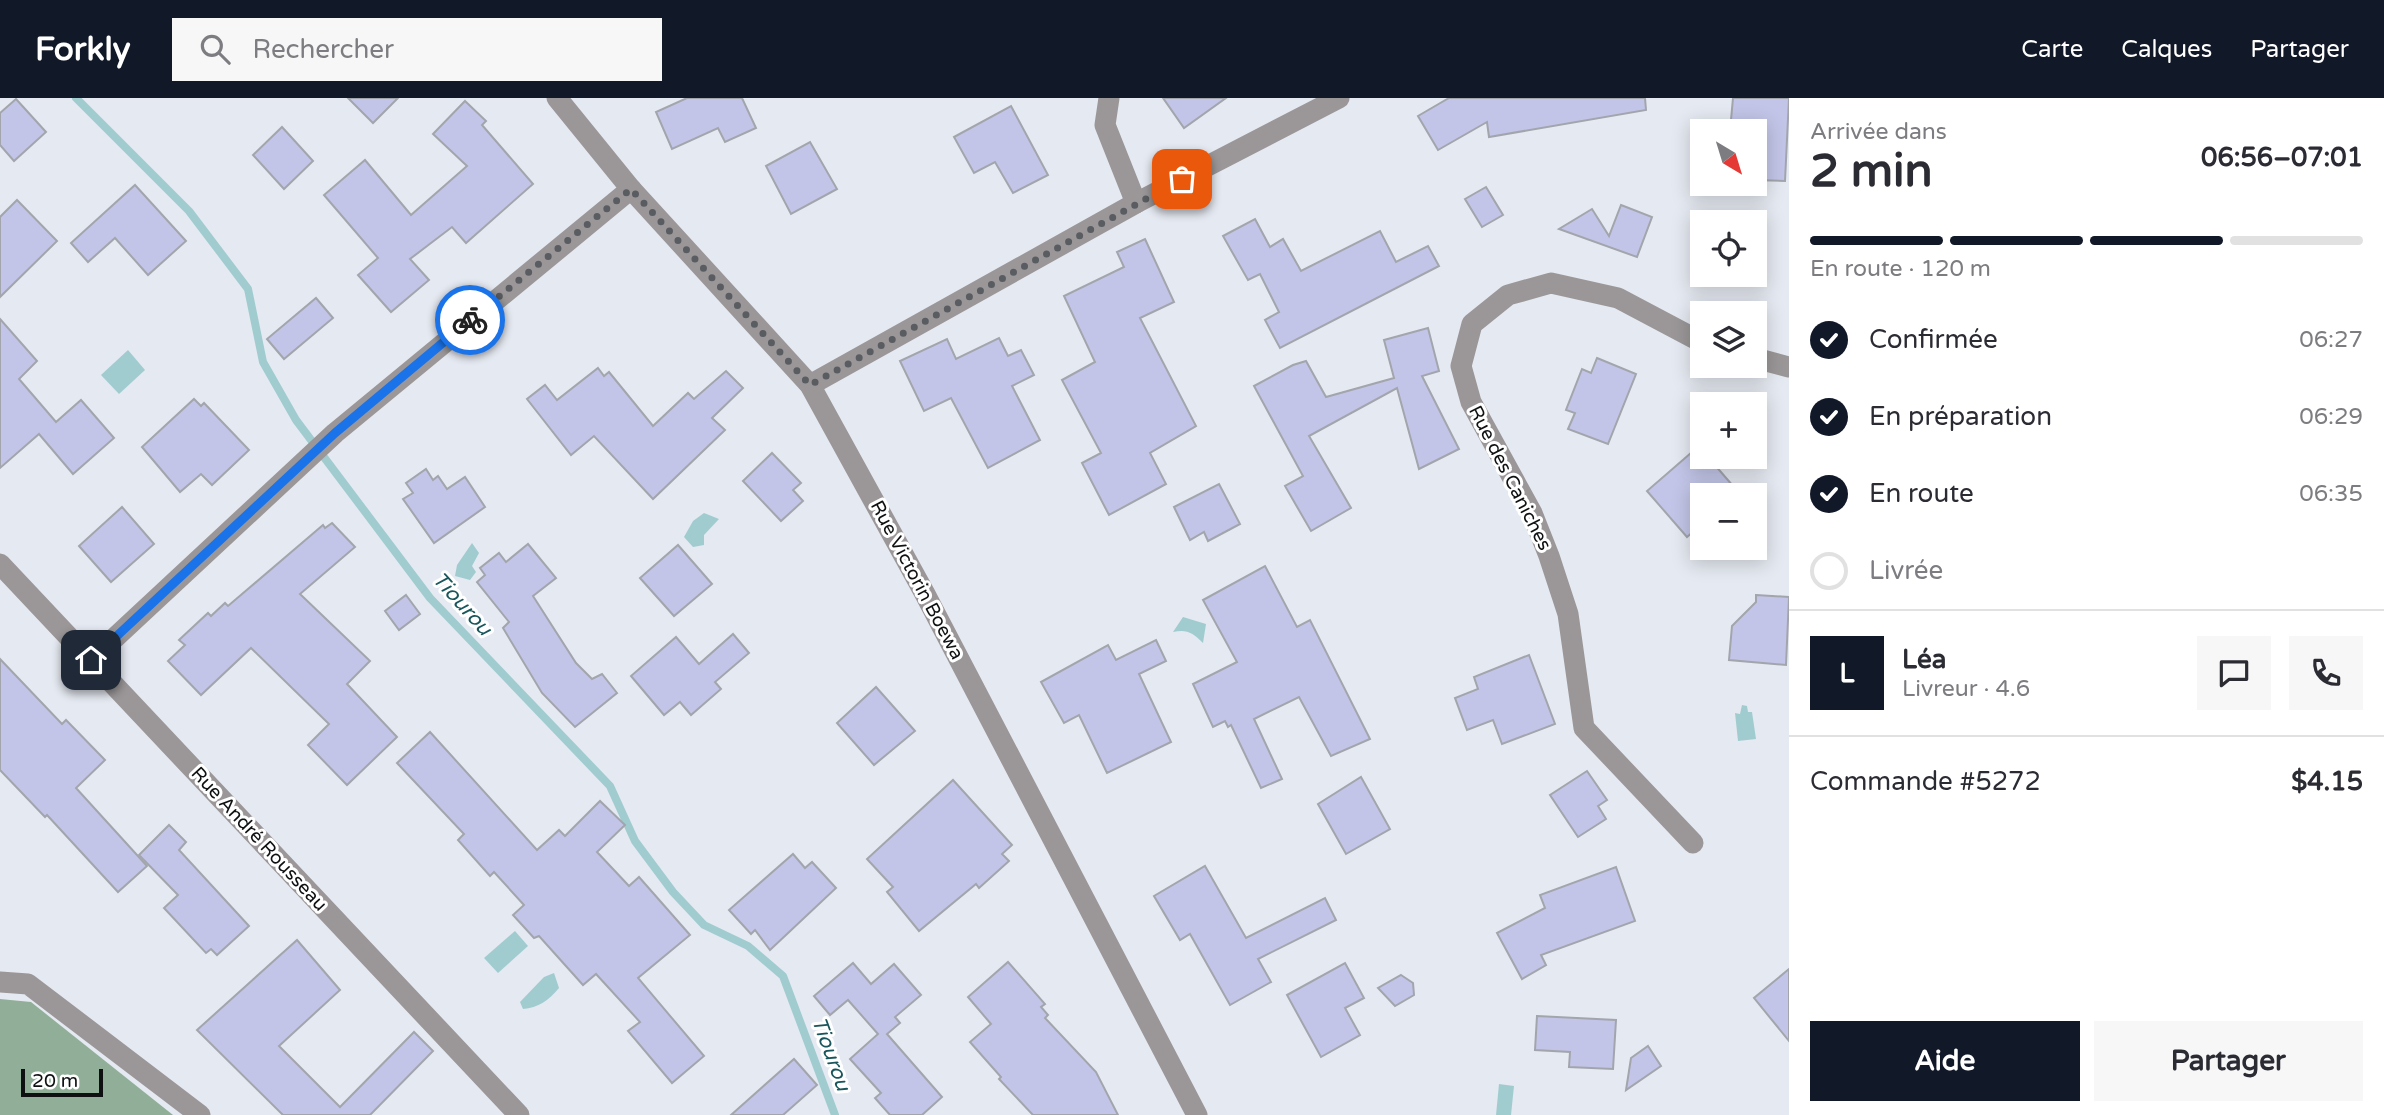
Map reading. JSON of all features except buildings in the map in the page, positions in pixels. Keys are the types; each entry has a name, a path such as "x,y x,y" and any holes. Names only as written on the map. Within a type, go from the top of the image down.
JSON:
{"street":[{"name":"Rue Victorin Boewa","path":"557,98 631,189 810,385 925,594 1197,1115"},
{"path":"1109,98 1105,125 1136,203"},
{"path":"810,385 1136,203 1339,98"},
{"path":"91,660 335,433 631,189"},
{"name":"Rue des Caniches","path":"1690,336 1618,298 1551,283 1507,295 1472,324 1461,366 1471,402 1532,513 1549,556 1568,614 1584,728 1693,843"},
{"path":"1767,361 1789,367"},
{"name":"Rue André Rousseau","path":"0,564 519,1115"},
{"path":"0,982 28,984 200,1115"}],"green space":[{"path":"0,999 31,1002 173,1115 0,1115"}],"water":[{"path":"128,350 145,370 119,394 101,375"},
{"path":"704,513 719,519 704,535 704,545 693,547 684,537 693,521"},
{"path":"472,543 479,553 472,566 476,572 470,580 455,576 457,565"},
{"path":"1183,617 1206,624 1203,643 1190,633 1173,632"},
{"path":"1742,705 1747,706 1748,712 1752,712 1756,739 1738,741 1735,713 1740,714"},
{"path":"515,931 528,946 498,973 484,958"},
{"path":"554,973 559,988 543,1003 523,1009 520,1002 544,977"},
{"path":"1499,1084 1514,1086 1511,1115 1496,1115"}],"waterway":[{"name":"Tiourou","path":"76,98 189,211 248,289 263,362 296,420 430,598 610,786 635,841 673,892 704,925 748,946 783,976 835,1115"}],"way so far":[{"path":"470,320 631,189 810,385 1182,179"}],"route":[{"path":"91,660 335,433 470,320"}]}
